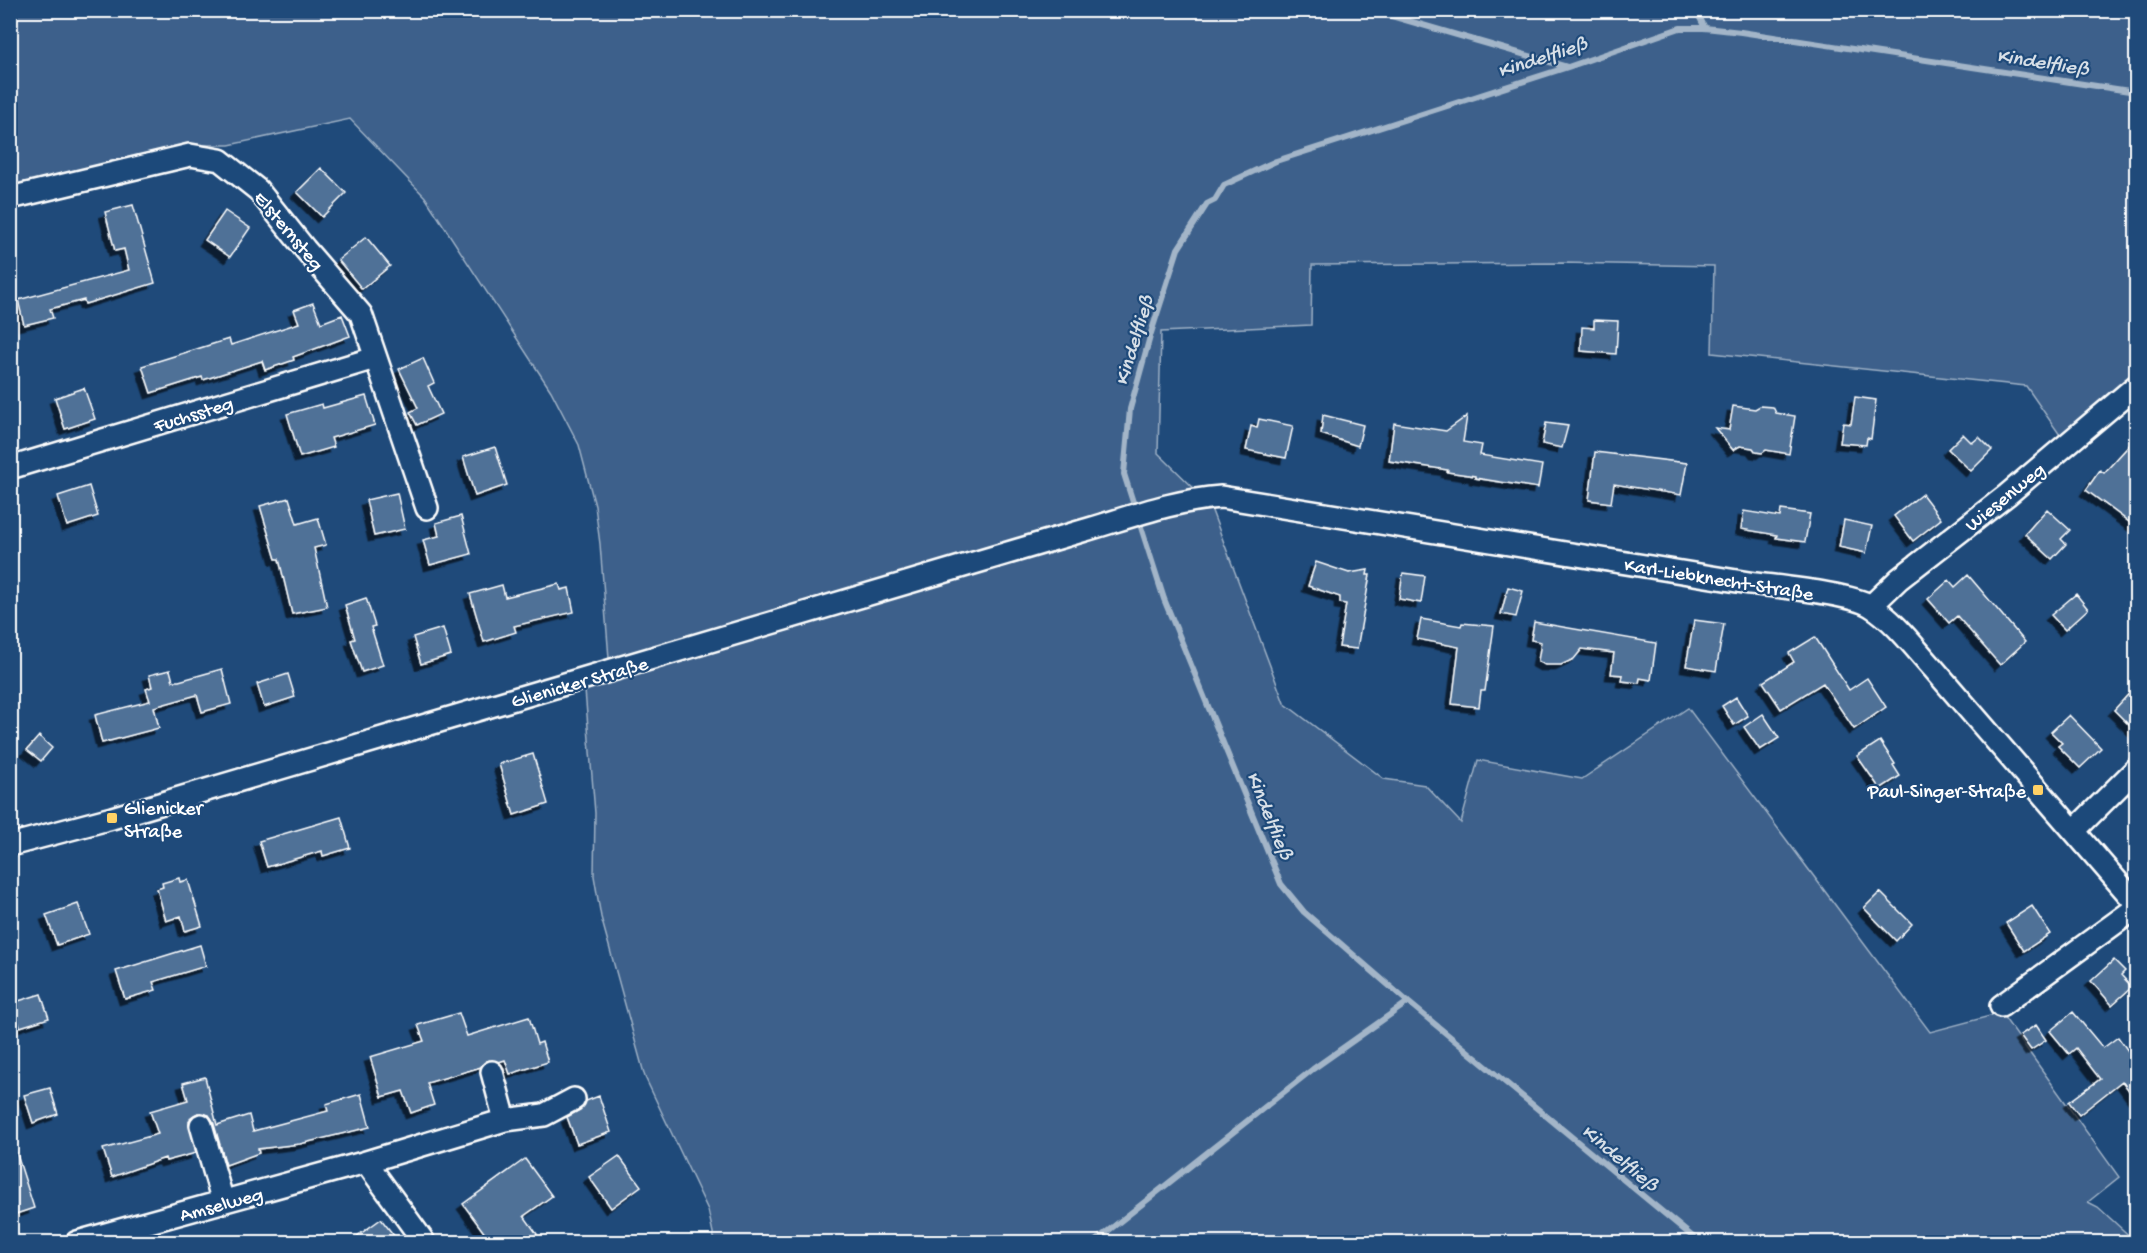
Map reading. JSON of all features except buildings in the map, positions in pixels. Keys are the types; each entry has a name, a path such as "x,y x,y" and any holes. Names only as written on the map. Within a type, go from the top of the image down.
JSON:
{"street":[{"name":"Elsternsteg","path":"10,198 190,155 220,160 258,190 361,314 427,508"},
{"name":"Fuchssteg","path":"10,468 375,358"},
{"name":"Wiesenweg","path":"1871,606 1899,579 2007,495 2136,386"},
{"name":"Karl-Liebknecht-Straße","path":"1082,531 1173,505 1203,498 1221,497 1738,582 1833,595 1871,606 1899,631 1933,668 2136,903"},
{"name":"Glienicker Straße","path":"10,845 144,808 1082,531"},
{"path":"2074,830 2136,769"},
{"path":"10,828 41,837"},
{"path":"2001,1006 2136,908"},
{"path":"492,1072 505,1120"},
{"name":"Amselweg","path":"76,1242 366,1162 505,1120 544,1115 574,1099"},
{"path":"201,1125 223,1202"},
{"path":"366,1162 424,1242"}],"shaded area":[{"path":"10,11 2136,11 2136,375 2062,438 2026,386 1712,353 1714,266 1562,263 1312,265 1311,325 1161,332 1158,453 1209,503 1284,703 1384,779 1425,785 1461,823 1478,760 1582,779 1688,708 1930,1032 2001,1013 2119,1177 2088,1202 2098,1207 2136,1242 1109,1242 1103,1236 1095,1242 715,1242 708,1210 645,1077 601,917 594,876 595,813 584,678 610,671 600,544 595,506 579,445 551,391 425,197 350,119 229,145 188,145 11,186"}],"waterway":[{"path":"1371,10 1567,67"},
{"path":"1696,10 1705,28"},
{"name":"Kindelfließ","path":"1699,1242 1408,1002 1304,912 1281,884 1164,599 1124,474 1130,409 1178,249 1207,204 1215,200 1224,185 1276,161 1568,67 1680,28 1741,32 2136,92"},
{"path":"1094,1242 1313,1069 1408,1002"}],"place":[{"name":"Paul-Singer-Straße","path":"2038,790"},
{"name":"Glienicker Straße","path":"112,818"}]}
